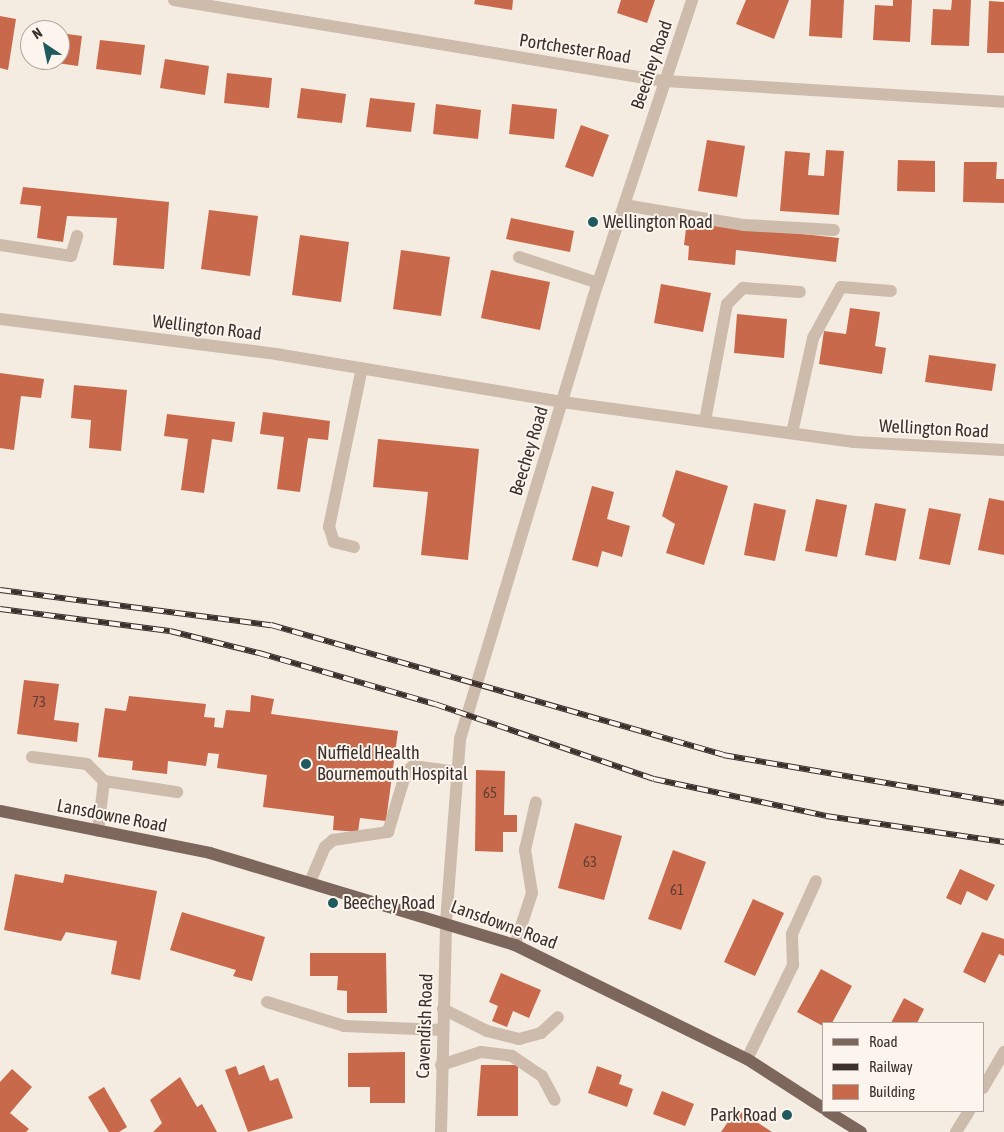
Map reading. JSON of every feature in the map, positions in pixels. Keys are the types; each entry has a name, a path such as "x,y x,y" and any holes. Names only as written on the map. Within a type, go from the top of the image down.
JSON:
{"main road":[{"name":"Lansdowne Road","path":"0,812 210,852 446,922 515,945 747,1059 822,1107"},
{"path":"829,1112 861,1132"}],"street":[{"name":"Portchester Road","path":"174,0 665,81 1004,102"},
{"name":"Beechey Road","path":"446,922 460,739 598,283 692,0"},
{"path":"624,205 744,224 834,230"},
{"path":"0,245 71,256 77,236"},
{"path":"520,257 598,283"},
{"path":"792,433 813,338 841,287 891,291"},
{"path":"704,421 727,304 743,288 800,292"},
{"name":"Wellington Road","path":"0,319 362,368 562,402 792,433 1004,450"},
{"path":"354,547 334,542 329,527 362,368"},
{"path":"32,757 87,764 104,781 177,792"},
{"path":"310,882 325,847 333,840 388,832 406,772 413,766 458,772"},
{"path":"98,831 104,781"},
{"path":"515,945 532,893 525,850 536,802"},
{"path":"747,1059 793,965 792,934 816,881"},
{"name":"Cavendish Road","path":"441,1132 441,1065 446,922"},
{"path":"267,1002 344,1026 442,1030"},
{"path":"443,1009 487,1031 519,1039 541,1033 558,1017"},
{"path":"441,1065 481,1052 512,1056 542,1076 555,1100"},
{"path":"984,1086 1004,1052"},
{"path":"956,1132 968,1112"}],"building":[{"path":"475,0 513,0 512,10 474,4"},
{"path":"621,0 655,0 647,23 617,13"},
{"path":"746,0 789,0 774,39 736,24"},
{"path":"811,0 844,0 842,38 809,36"},
{"path":"893,0 912,0 910,42 873,40 875,5 893,6"},
{"path":"952,0 971,0 969,46 931,45 933,9 951,10"},
{"path":"989,1 1004,2 1004,53 987,53"},
{"path":"0,16 16,19 8,70 0,68"},
{"path":"70,34 82,36 78,66 70,65"},
{"path":"100,40 145,45 141,75 96,69"},
{"path":"165,59 209,66 205,95 160,88"},
{"path":"227,73 272,78 269,108 224,103"},
{"path":"301,88 346,94 342,123 297,118"},
{"path":"370,98 415,103 411,132 366,127"},
{"path":"436,104 481,110 478,139 433,134"},
{"path":"512,104 557,109 554,139 509,134"},
{"path":"581,125 609,135 593,177 565,167"},
{"path":"707,140 745,146 737,197 698,191"},
{"path":"826,150 844,151 839,215 780,211 785,151 810,153 808,175 824,176"},
{"path":"898,160 935,161 935,192 897,191"},
{"path":"964,162 997,162 996,179 1004,179 1004,203 963,202"},
{"path":"23,187 169,202 164,269 113,265 117,218 67,216 63,242 37,238 41,206 20,204"},
{"path":"209,210 258,216 250,276 201,269"},
{"path":"511,218 574,231 570,252 506,239"},
{"path":"687,221 839,238 836,262 736,250 735,265 688,260 689,246 684,245"},
{"path":"300,235 349,242 341,302 292,295"},
{"path":"401,250 450,257 441,316 393,309"},
{"path":"491,270 550,282 540,330 481,318"},
{"path":"661,284 711,293 703,332 654,323"},
{"path":"850,308 880,312 875,346 886,348 882,374 819,364 824,331 846,334"},
{"path":"737,314 787,319 784,358 734,353"},
{"path":"929,355 996,364 992,391 925,382"},
{"path":"0,373 44,379 41,398 21,396 14,450 0,448"},
{"path":"74,385 127,390 121,451 89,448 91,420 71,418"},
{"path":"263,412 330,421 328,440 308,438 300,492 277,489 284,437 260,434"},
{"path":"167,414 235,422 232,442 212,439 204,493 181,490 188,439 164,436"},
{"path":"378,439 479,449 468,560 421,555 428,492 373,487"},
{"path":"676,470 728,486 704,565 666,553 675,524 662,516"},
{"path":"592,486 614,492 607,519 630,526 622,557 602,551 598,567 572,560"},
{"path":"989,498 1004,501 1004,555 978,550"},
{"path":"816,499 847,505 837,557 805,551"},
{"path":"754,503 786,510 775,561 744,555"},
{"path":"875,503 906,509 896,561 865,555"},
{"path":"929,508 961,514 950,565 919,559"},
{"path":"24,680 59,684 54,720 79,723 77,742 17,734"},
{"name":"Nuffield Health Bournemouth Hospital","path":"251,695 274,699 271,714 398,731 386,821 360,818 358,832 333,830 334,816 263,807 267,775 217,768 219,754 208,753 206,766 168,761 167,774 132,770 133,761 98,757 105,708 126,711 129,696 206,704 204,717 215,718 214,727 223,728 226,710 250,712"},
{"path":"476,770 505,771 504,815 517,815 517,832 503,832 503,852 475,851"},
{"path":"575,823 622,836 604,900 558,888"},
{"path":"673,850 706,862 681,930 648,919"},
{"path":"960,869 995,885 987,901 967,891 961,905 946,898"},
{"path":"15,874 63,883 65,874 157,891 140,980 111,974 117,941 66,932 61,941 4,930"},
{"path":"753,899 784,913 755,976 724,962"},
{"path":"182,912 265,937 252,981 233,976 236,970 170,950"},
{"path":"982,932 1004,939 1004,956 999,954 985,983 963,972"},
{"path":"310,953 386,953 387,1013 347,1013 347,991 337,990 338,976 310,976"},
{"path":"821,969 852,986 833,1022 822,1022 822,1025 797,1012"},
{"path":"501,973 541,990 529,1018 513,1011 507,1027 492,1021 498,1006 489,1002"},
{"path":"904,998 924,1009 918,1022 892,1022"},
{"path":"405,1052 405,1103 370,1103 370,1087 348,1087 348,1053"},
{"path":"264,1065 270,1081 278,1078 293,1118 248,1132 225,1070 236,1066 239,1075"},
{"path":"481,1065 518,1065 518,1116 477,1116"},
{"path":"597,1066 622,1075 619,1084 633,1089 627,1107 588,1093"},
{"path":"12,1069 32,1087 10,1113 29,1129 26,1132 0,1132 0,1082"},
{"path":"180,1077 197,1107 202,1104 217,1132 153,1132 162,1123 150,1100"},
{"path":"104,1087 127,1127 119,1132 109,1132 88,1097"},
{"path":"662,1091 694,1104 685,1126 653,1114"},
{"path":"737,1109 772,1132 721,1132"}],"railway":[{"path":"0,590 271,625 723,755 1004,803"},
{"path":"0,609 170,631 259,653 435,704 654,779 826,816 1004,842"}],"place":[{"name":"Wellington Road","path":"593,222"},
{"name":"Nuffield Health Bournemouth Hospital","path":"306,764"},
{"name":"Beechey Road","path":"333,903"},
{"name":"Park Road","path":"787,1115"}]}
